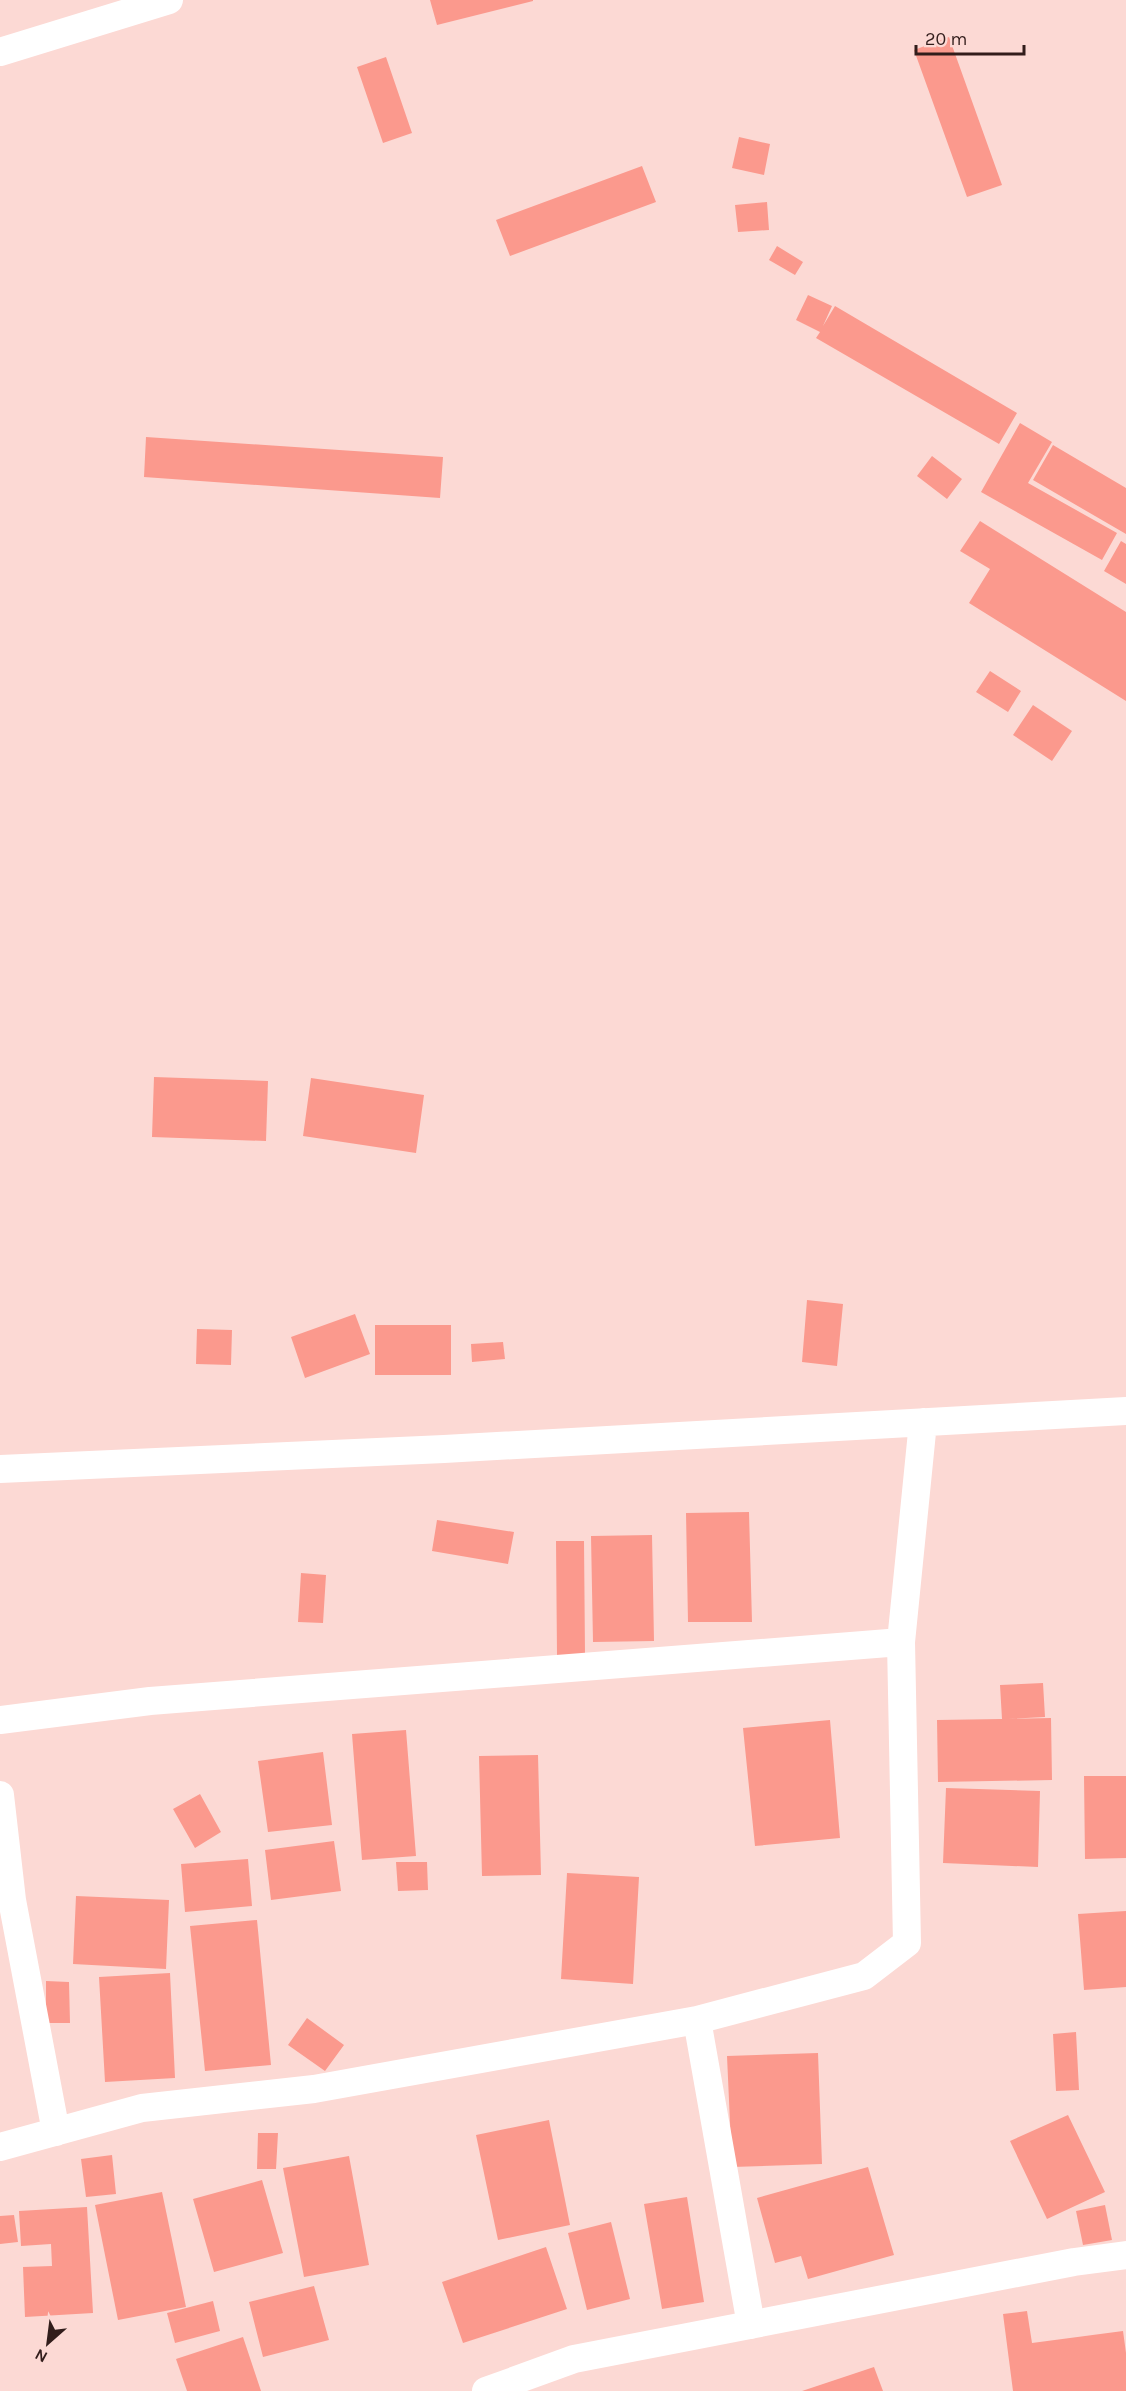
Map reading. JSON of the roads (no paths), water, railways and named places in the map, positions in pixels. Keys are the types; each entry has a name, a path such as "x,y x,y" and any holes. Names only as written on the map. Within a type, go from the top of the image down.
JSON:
{"street":[{"path":"0,52 169,0"},
{"path":"0,1469 432,1450 1126,1411"},
{"path":"0,2147 142,2108 315,2089 697,2020 864,1976 907,1943 901,1642 923,1422"},
{"path":"0,1720 162,1700 901,1642"},
{"path":"0,1795 12,1900 56,2132"},
{"path":"697,2020 751,2325"},
{"path":"486,2391 574,2359 1074,2262 1126,2255"}]}
